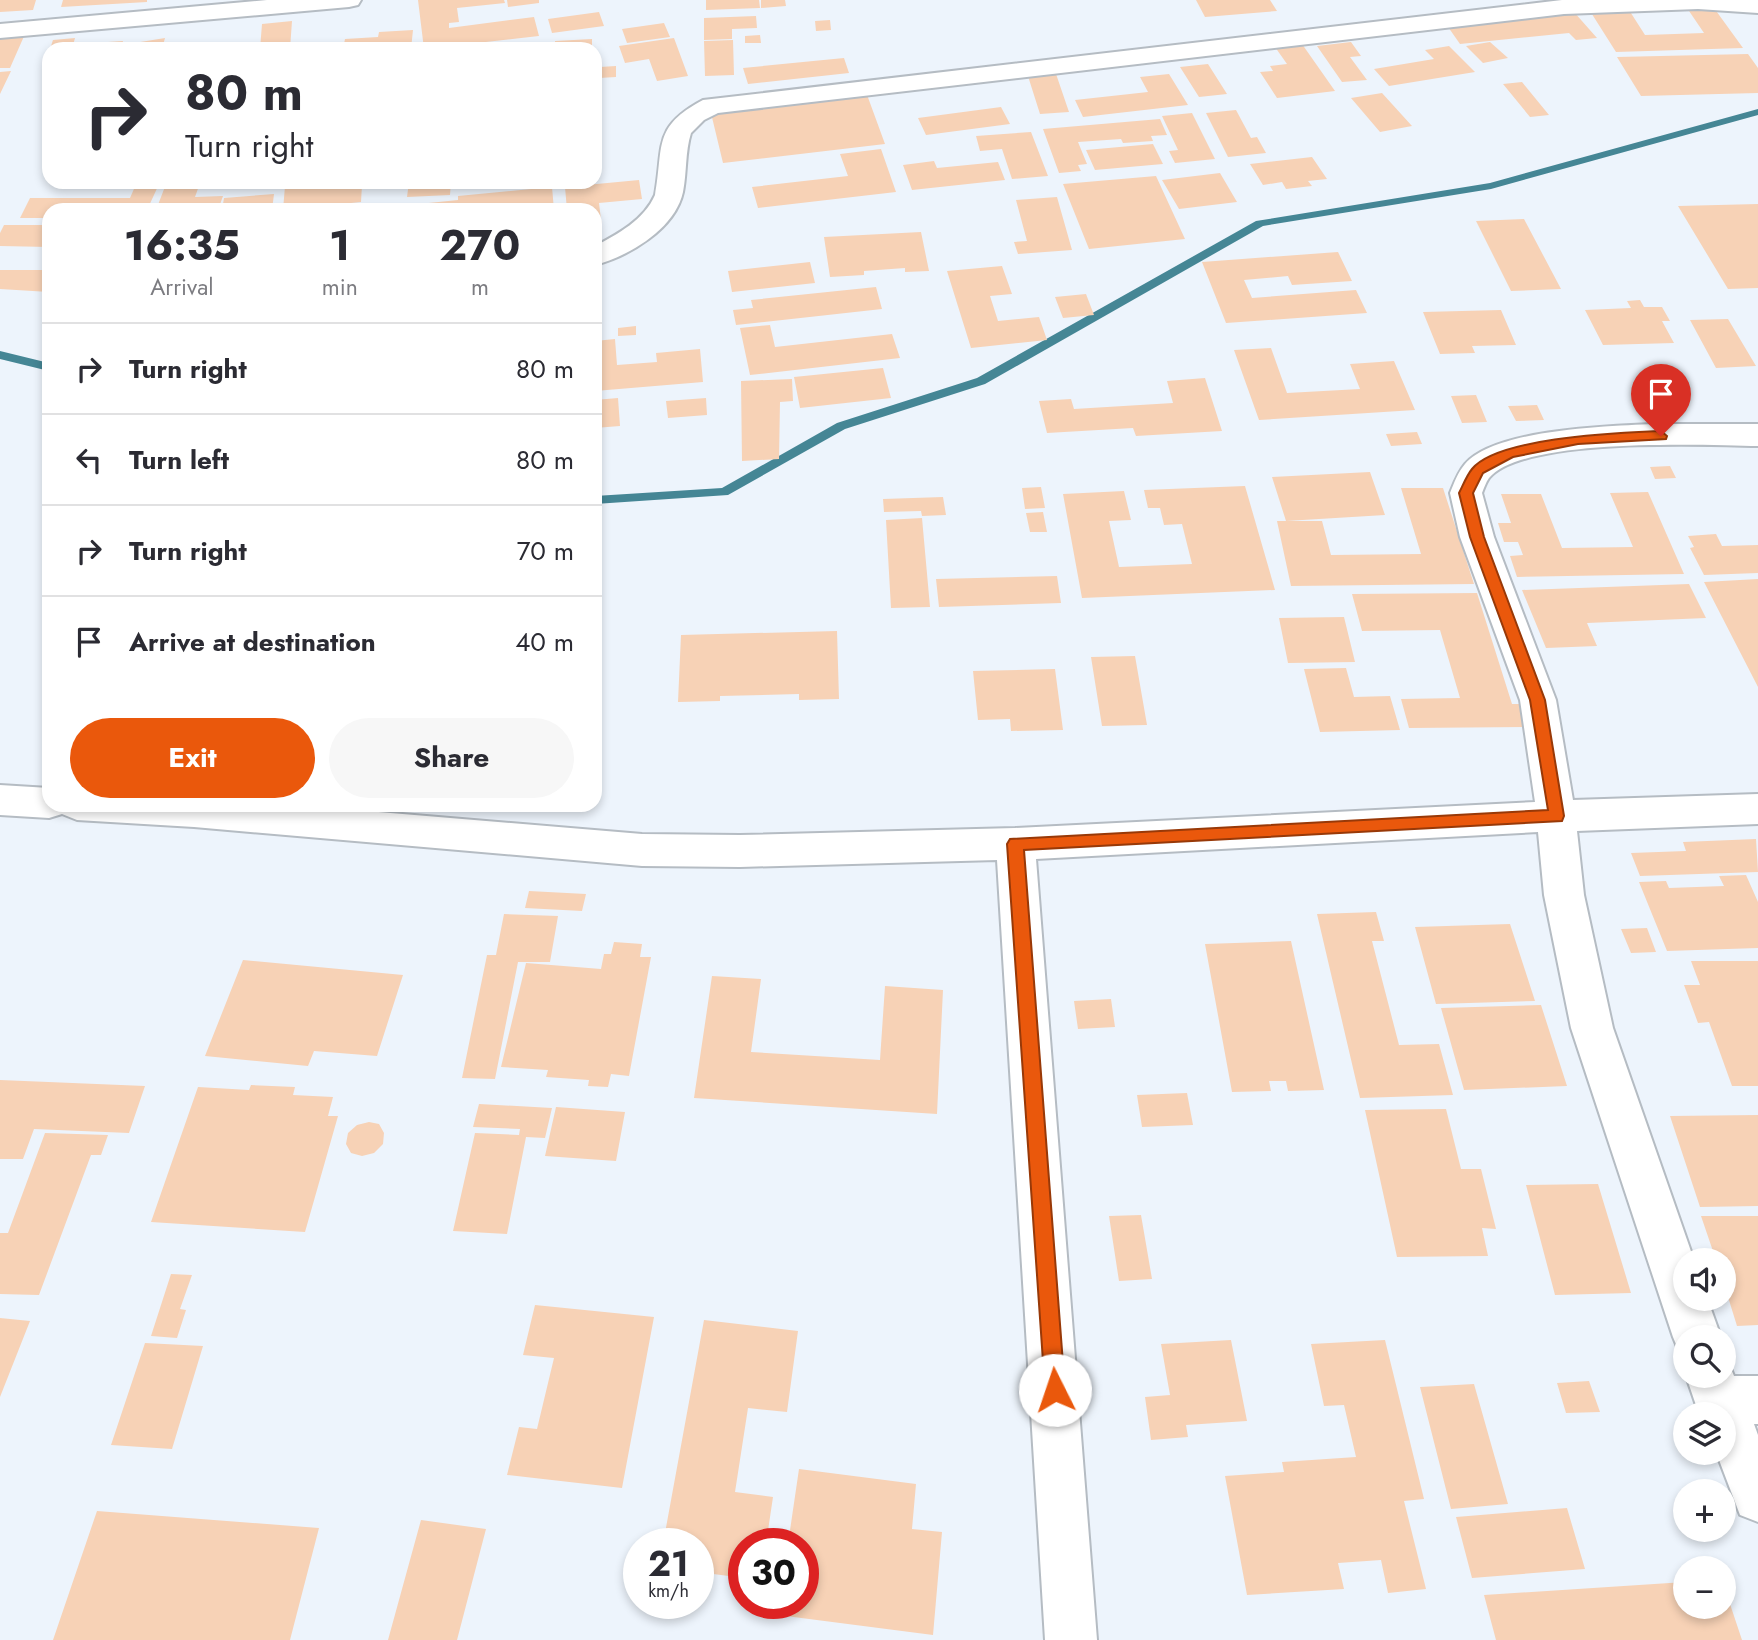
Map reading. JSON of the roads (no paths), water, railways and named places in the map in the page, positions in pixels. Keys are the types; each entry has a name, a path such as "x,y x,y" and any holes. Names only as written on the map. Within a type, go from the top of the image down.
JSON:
{"street":[{"path":"0,31 349,0"},
{"path":"602,252 643,230 668,198 675,134 689,116 712,106 1564,7 1698,2 1758,6"},
{"path":"1693,1325 1592,1028 1564,895 1556,816 1538,700 1477,537 1466,493 1478,470 1510,453 1590,439 1758,435"},
{"path":"3,806 42,803"},
{"path":"194,812 642,850 740,850 1016,844 1556,816 1758,810"},
{"path":"1016,844 1071,1640"},
{"path":"1729,1392 1758,1497"}],"waterway":[{"path":"602,500 724,492 841,426 981,381 1260,223 1491,186 1758,112"},
{"path":"0,355 42,365"}]}
